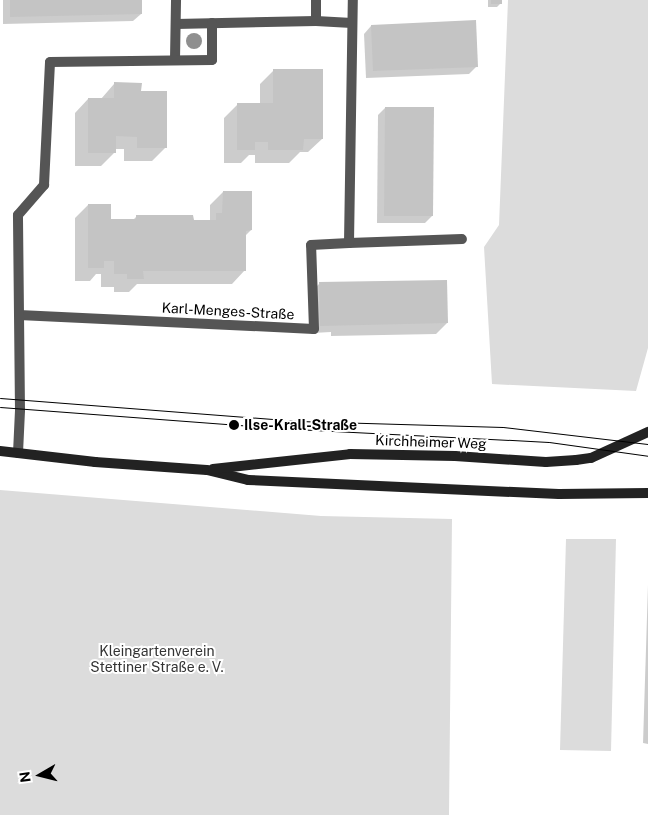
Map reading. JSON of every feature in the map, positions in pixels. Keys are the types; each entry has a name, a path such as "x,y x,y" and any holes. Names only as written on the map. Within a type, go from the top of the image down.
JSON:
{"street":[{"path":"175,60 176,0"},
{"path":"316,0 316,21"},
{"path":"349,243 353,0"},
{"path":"176,24 316,21 352,23"},
{"path":"18,453 20,410 18,214 44,185 50,62 212,60 212,23"},
{"name":"Karl-Menges-Straße","path":"19,315 314,328 311,245 462,239"},
{"name":"Kirchheimer Weg","path":"207,470 350,454 455,456 546,462 576,460 591,458 648,432"},
{"name":"Kirchheimer Weg","path":"0,451 94,462 207,470 248,480 559,494 648,493"}],"green space":[{"path":"508,0 648,0 648,348 636,391 492,384 484,247 499,225"},
{"name":"Kleingartenverein Stettiner Straße e. V.","path":"0,490 321,516 452,519 449,815 0,815"},
{"path":"566,539 616,539 611,751 560,750"}],"building":[{"path":"10,0 142,0 142,14 10,17"},
{"path":"491,0 502,0 502,4 491,4"},
{"path":"476,20 478,67 373,71 371,25"},
{"path":"273,69 323,69 323,139 304,139 303,150 268,150 268,142 255,142 255,150 237,150 237,103 273,103"},
{"path":"114,82 142,83 141,91 167,91 167,148 137,148 137,137 116,136 116,153 88,153 88,98 114,98"},
{"path":"385,107 434,107 433,216 384,216"},
{"path":"223,191 252,191 252,230 246,231 246,271 143,271 144,279 127,279 127,274 114,274 114,261 104,261 104,268 88,268 88,204 111,204 111,219 136,219 136,215 193,215 194,220 216,220 216,213 222,213"},
{"path":"447,280 448,323 320,326 319,282"}],"tram line":[{"path":"0,398 298,421 503,427 648,444"},
{"path":"0,407 294,429 549,442 648,456"}],"place":[{"name":"Ilse-Krall-Straße","path":"234,425"}]}
